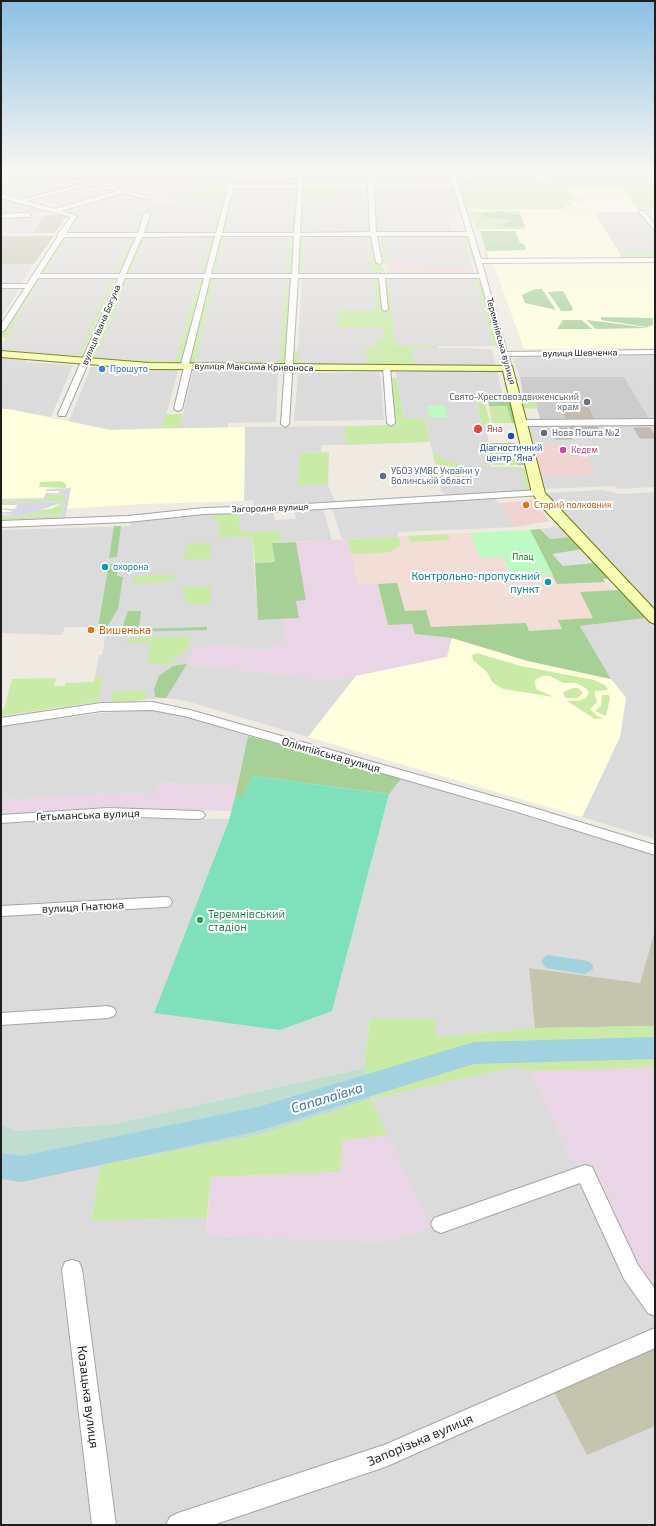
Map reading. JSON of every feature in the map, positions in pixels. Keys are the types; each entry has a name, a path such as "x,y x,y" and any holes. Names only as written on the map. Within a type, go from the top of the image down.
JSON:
{"street":[{"path":"1,330 55,242"},
{"name":"вулиця Івана Богуна","path":"62,414 137,242"},
{"path":"178,409 188,367 185,364 216,242"},
{"path":"285,424 293,275 297,242"},
{"path":"376,242 379,262"},
{"name":"Теремнівська вулиця","path":"473,242 508,368 539,493 551,508 655,619"},
{"path":"479,262 655,260"},
{"path":"34,276 483,276"},
{"path":"382,276 385,309"},
{"path":"1,286 27,286"},
{"name":"вулиця Шевченка","path":"504,354 655,352"},
{"name":"вулиця Максима Кривоноса","path":"1,354 113,364 188,367 508,368"},
{"path":"386,368 391,422"},
{"path":"522,423 655,422"},
{"name":"Загородня вулиця","path":"1,524 128,519 204,511 326,506 539,493"},
{"name":"Олімпійська вулиця","path":"1,722 101,707 152,706 193,715 512,806 655,850"},
{"name":"Гетьманська вулиця","path":"1,819 108,812 198,814"},
{"name":"вулиця Гнатюка","path":"1,911 164,902"},
{"path":"1,1019 108,1012"},
{"path":"441,1224 585,1173 631,1272 655,1306"},
{"name":"Козацька вулиця","path":"72,1269 104,1525"},
{"name":"Запорізька вулиця","path":"178,1525 385,1456 655,1338"}],"shaded area":[{"path":"1,242 50,242 34,264 1,264"},
{"path":"64,242 129,242 114,274 45,274"},
{"path":"143,242 210,242 201,274 131,274"},
{"path":"224,242 289,242 286,274 217,274"},
{"path":"304,242 369,242 372,274 302,274"},
{"path":"385,242 466,242 472,267 422,267 421,264 387,264"},
{"path":"483,242 613,242 623,259 489,260"},
{"path":"613,242 655,242 655,253 619,253"},
{"path":"655,261 655,348 524,349 493,263"},
{"path":"1,264 34,264 21,284 1,284"},
{"path":"387,264 421,264 422,267 472,267 474,273 388,273"},
{"path":"302,277 373,277 376,310 338,310 383,328 384,339 377,347 367,365 297,364"},
{"path":"42,278 113,278 80,354 75,356 1,351 1,347 20,315 18,315"},
{"path":"129,278 200,278 175,362 95,358"},
{"path":"215,278 287,278 280,364 195,364"},
{"path":"389,278 475,279 494,346 396,346"},
{"path":"1,287 21,287 1,318"},
{"path":"412,347 492,349 496,365 414,364"},
{"path":"655,354 655,418 649,418 624,377 520,377 513,359 524,356"},
{"path":"1,357 27,360 26,362 73,365 51,417 1,409"},
{"path":"91,367 178,370 163,428 110,430 69,421"},
{"path":"193,370 278,372 276,422 228,423 228,428 180,428"},
{"path":"497,370 503,396 450,396 446,398 476,398 482,426 486,426 489,443 487,443 492,468 520,468 527,491 447,495 441,491 425,419 404,419 396,372"},
{"path":"380,372 384,420 294,421 298,373"},
{"name":"Свято-Хрестовоздвиженський храм","path":"520,377 624,377 649,418 540,419 534,395 523,395"},
{"path":"1,409 8,409 110,430 245,427 244,501 143,504 1,513"},
{"path":"652,423 655,425 655,487 617,489 615,486 546,489 542,477 595,475 580,445 533,445 528,425"},
{"path":"346,426 346,445 322,445 321,452 300,453 298,485 328,485 335,502 253,506 253,500 244,501 245,427"},
{"path":"533,445 580,445 596,475 542,477"},
{"path":"71,488 65,519 1,522 61,518 61,516 58,515 1,517 1,515 13,515 1,512 14,512 1,508 12,509 16,508 17,505 1,505 1,503 65,501 66,494 49,495 48,499 1,501 1,499 44,498 46,493 59,493 60,491 46,491 47,489","holes":["62,503 65,504 61,514 16,515 35,512"]},
{"path":"602,490 620,494 655,492 655,609 552,502 547,493"},
{"path":"495,498 516,527 398,532 398,537 342,539 332,509"},
{"path":"532,500 550,521 516,527 498,503"},
{"path":"323,508 332,540 281,542 279,531 240,534 238,512 273,511 275,520 296,519 294,510"},
{"path":"210,513 219,526 220,538 252,537 258,620 283,618 286,643 273,651 210,644 207,649 196,648 187,664 327,680 356,676 308,737 186,701 166,698 98,702 103,677 95,677 99,655 102,655 107,627 65,627 62,635 1,633 1,530 130,526 130,521"},
{"path":"562,526 572,537 550,539 540,529"},
{"path":"530,530 548,567 610,578 603,580 613,590 620,590 646,618 580,626 611,679 528,661 452,638 415,634 412,624 388,625 377,584 358,585 347,539"},
{"path":"347,539 351,554 370,554 388,625 412,624 415,634 452,638 447,657 356,676 327,680 187,664 196,648 207,649 209,644 272,651 274,643 286,643 283,618 299,618 296,601 306,600 296,542"},
{"path":"583,549 595,563 563,566 552,554"},
{"path":"646,618 655,628 655,839 582,817 620,737 626,698 611,679 580,626"},
{"path":"452,638 528,661 611,679 626,698 620,737 582,817 308,737 356,676 447,657"},
{"path":"150,710 183,716 248,736 237,786 159,783 156,795 110,794 1,800 1,726 103,713"},
{"path":"401,779 655,855 655,930 640,983 529,968 535,1028 436,1037 436,1019 370,1018 364,1068 114,1124 17,1131 1,1124 1,824 105,818 229,819 154,1013 332,1011 389,794"},
{"path":"159,783 237,786 232,811 108,807 1,815 1,800 110,794 155,795"},
{"path":"655,930 655,1026 535,1028 529,968 640,983"},
{"path":"655,1066 655,1288 648,1277 635,1264 593,1162 574,1165 531,1071 642,1068"},
{"path":"516,1067 531,1071 574,1165 593,1162 635,1264 648,1277 655,1288 655,1525 1,1525 1,1178 27,1179 100,1165 91,1221 207,1218 206,1236 390,1241 430,1227 371,1099"},
{"path":"364,1068 371,1099 263,1134 27,1179 1,1178 1,1124 17,1131 114,1124"},
{"path":"388,1135 430,1227 390,1241 206,1236 211,1177 340,1172 342,1141"},
{"path":"655,1348 655,1426 587,1455 553,1390"}],"green space":[{"path":"59,242 64,242 45,273 114,274 129,242 134,242 119,275 39,275"},
{"path":"140,242 143,242 131,274 201,274 209,242 213,242 204,275 126,275"},
{"path":"220,242 224,242 217,274 286,273 289,242 293,242 291,275 212,275"},
{"path":"300,242 304,242 302,274 372,274 369,242 373,242 374,260 377,260 384,269 385,275 297,275"},
{"path":"381,242 385,242 387,264 383,264"},
{"path":"466,242 470,242 476,260 471,260"},
{"path":"483,242 520,242 524,244 526,250 486,251"},
{"path":"484,252 487,252 489,260 622,258 619,253 655,253 655,259 487,261"},
{"path":"210,276 291,276 284,366 189,366","holes":["215,278 287,278 279,364 195,364"]},
{"path":"479,276 499,346 494,346 475,279 389,279 396,346 438,346 438,348 412,348 414,364 488,364 488,366 293,366 294,351 298,351 298,364 367,364 366,347 377,347 376,339 384,339 383,328 338,328 338,310 376,310 373,277 380,277 383,310 387,310 385,277"},
{"path":"37,277 116,277 82,355 76,357 1,351 75,356 79,354 112,278 42,278 18,314 20,315 1,347 6,338 1,337 1,335"},
{"path":"204,277 181,365 89,359 125,278","holes":["129,278 200,278 175,362 95,358"]},
{"path":"535,289 542,289 556,310 525,303 522,295"},
{"path":"563,291 573,309 571,311 561,311 548,292"},
{"path":"601,317 653,318 653,325 647,327 601,320"},
{"path":"563,320 582,320 592,329 557,329"},
{"path":"586,320 604,322 649,328 596,329"},
{"path":"389,378 397,378 404,419 425,419 430,442 346,445 346,426 395,425"},
{"path":"533,395 538,409 524,408 521,396"},
{"path":"476,398 484,398 490,424 485,424 486,426 482,426"},
{"path":"487,398 509,398 515,423 512,423 507,406 489,406"},
{"path":"427,406 445,406 447,417 429,417"},
{"path":"489,406 508,406 512,423 492,423"},
{"path":"166,414 183,414 180,428 163,428"},
{"path":"486,443 514,443 520,449 524,465 518,465 514,449 488,449"},
{"path":"432,449 441,458 463,467 520,467 525,469 530,491 527,491 520,468 437,468"},
{"path":"488,449 514,449 518,465 491,465"},
{"path":"329,452 328,485 298,485 300,453"},
{"path":"60,481 66,484 66,488 39,487 40,482"},
{"path":"66,494 65,501 1,503 1,501 48,499 49,495"},
{"path":"65,503 61,514 16,515 53,508"},
{"path":"238,512 241,533 279,531 281,542 272,543 275,562 255,563 252,537 220,538 219,526 210,513"},
{"path":"58,515 62,517 1,520 1,517"},
{"path":"114,526 121,526 117,557 109,558"},
{"path":"540,529 550,539 572,537 610,578 603,579 605,582 557,584 530,530"},
{"name":"Плац","path":"530,530 553,575 512,577 503,557 480,558 470,533"},
{"path":"448,534 450,540 410,542 408,536"},
{"path":"398,537 401,545 391,552 370,554 351,554 347,539"},
{"path":"296,542 306,600 296,601 299,618 258,620 255,563 275,562 272,543"},
{"path":"189,543 211,543 210,559 184,560 184,552"},
{"path":"109,564 118,564 117,576 123,577 118,609 107,627 98,627"},
{"path":"171,575 178,580 133,584 134,576"},
{"path":"397,583 405,611 426,610 431,627 526,623 529,631 562,629 558,620 593,618 580,592 620,590 646,618 580,626 611,679 528,661 452,638 415,634 412,624 388,625 378,584"},
{"path":"211,586 211,604 186,604 186,598 180,587"},
{"path":"128,611 141,611 139,629 207,627 207,630 121,632"},
{"path":"190,636 189,646 170,664 148,664 150,643 126,643 127,638"},
{"path":"477,653 521,666 594,680 605,685 608,690 594,691 597,702 590,709 597,716 604,718 595,719 567,701 579,701 586,698 589,693 587,689 576,683 563,683 550,676 543,676 536,679 536,689 554,697 503,689 492,682 487,672 473,660 472,655"},
{"path":"187,664 166,698 155,697 154,689 159,676 173,666"},
{"path":"95,677 103,677 98,702 1,716 1,710 4,709 12,679 56,678 54,686 65,686 65,683 94,682"},
{"path":"573,688 578,688 582,694 577,698 565,698 563,692"},
{"path":"146,690 145,700 111,702 112,692"},
{"path":"602,695 609,695 610,698 606,716 595,711 601,706"},
{"path":"248,736 401,779 389,794 252,776 244,798 235,797"},
{"path":"252,776 389,794 332,1011 280,1030 154,1013 229,820 235,797 244,797"},
{"path":"370,1018 436,1019 436,1037 535,1028 655,1026 655,1066 642,1068 531,1071 516,1067 371,1099 364,1068"},
{"path":"371,1099 388,1135 342,1141 340,1172 211,1177 207,1218 91,1221 100,1165 263,1134"}],"water":[{"path":"547,955 588,961 593,965 593,969 585,974 546,968 541,961"}],"building":[{"path":"562,408 588,408 593,418 566,418"},
{"path":"570,427 597,427 600,434 573,434"},
{"path":"552,428 567,428 572,439 556,439"},
{"path":"634,428 650,428 655,438 640,438"}],"waterway":[{"name":"Сапалаївка","path":"1,1166 22,1169 258,1119 474,1053 655,1048"}],"place":[{"name":"Прошуто","path":"102,369"},
{"name":"Свято-Хрестовоздвиженський храм","path":"587,402"},
{"name":"Яна","path":"478,429"},
{"name":"Нова Пошта №2","path":"544,433"},
{"name":"Діагностичний центр \"Яна\"","path":"511,436"},
{"name":"Кедем","path":"563,450"},
{"name":"УБОЗ УМВС України у Волинськiй області","path":"383,476"},
{"name":"Старий полковник","path":"526,505"},
{"name":"охорона","path":"105,567"},
{"name":"Контрольно-пропускний пункт","path":"548,582"},
{"name":"Вишенька","path":"91,630"},
{"name":"Теремнівський стадіон","path":"200,920"}]}
